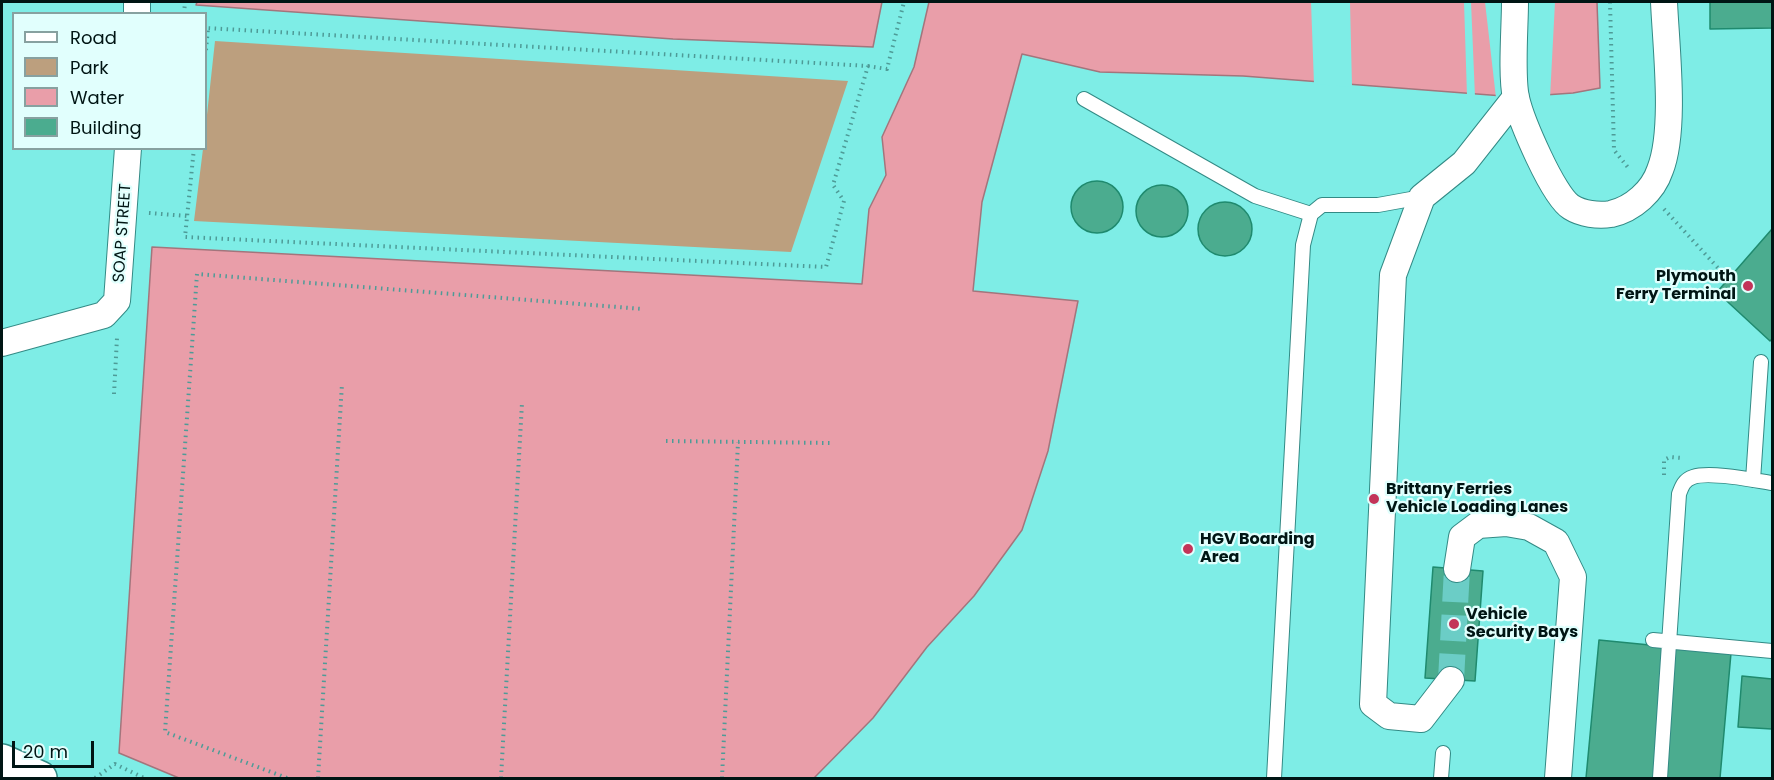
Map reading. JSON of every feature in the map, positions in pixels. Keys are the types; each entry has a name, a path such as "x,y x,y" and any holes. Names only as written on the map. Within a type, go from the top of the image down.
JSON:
{"street":[{"path":"1515,2 1516,97 1555,190 1570,207 1590,214 1610,214 1630,206 1648,191 1660,171 1668,141 1664,2"},
{"path":"1450,680 1421,719 1389,716 1373,704 1393,275 1422,196 1464,163 1516,97"},
{"name":"SOAP STREET","path":"2,343 104,315 117,301 129,150"},
{"path":"1457,569 1462,537 1478,525 1506,522 1529,527 1556,542 1573,577 1558,778"},
{"path":"2,761 40,778"}],"lane":[{"path":"1084,99 1255,196 1311,214"},
{"path":"1274,778 1303,245 1311,214 1322,205 1378,205 1422,196"},
{"path":"1753,480 1761,362"},
{"path":"1660,778 1679,494 1683,483 1693,476 1773,483"},
{"path":"1653,640 1773,651"},
{"path":"1441,778 1443,753"}],"path":[{"path":"207,28 868,66 887,69 904,2"},
{"path":"194,150 185,237 826,267 844,201 833,184 868,66"},
{"path":"125,211 187,216"},
{"path":"287,778 165,732 196,274 643,309"},
{"path":"114,394 117,301"},
{"path":"318,778 342,384"},
{"path":"501,778 522,403"},
{"path":"666,441 831,443"},
{"path":"722,778 738,442"},
{"path":"95,778 115,764 144,778"}],"green space":[{"path":"215,41 848,81 791,252 194,221 203,150 207,150 207,115"}],"water":[{"path":"197,2 882,2 873,47 673,39 196,5"},
{"path":"929,2 1597,2 1600,88 1573,93 1516,97 1243,76 1100,72 1022,54 982,202 973,291 1078,301 1048,451 1022,530 974,596 927,647 873,718 814,778 179,778 119,753 152,247 862,284 869,209 886,175 882,137 914,67"}],"pier":[{"path":"1311,2 1350,2 1352,87 1314,84"},
{"path":"1464,2 1471,2 1475,97 1467,96"},
{"path":"1485,2 1555,2 1550,98 1496,98"}],"building":[{"path":"1710,2 1772,2 1772,28 1710,29"},
{"path":"1097,181 1107,183 1115,189 1121,197 1123,207 1121,217 1115,225 1107,231 1097,233 1087,231 1079,225 1073,217 1071,207 1073,197 1079,189 1087,183"},
{"path":"1157,185 1167,185 1177,189 1184,196 1188,211 1184,226 1177,233 1167,237 1157,237 1147,233 1140,226 1136,216 1136,206 1140,196 1147,189"},
{"path":"1225,202 1235,204 1244,210 1250,219 1252,229 1250,239 1244,248 1235,254 1225,256 1215,254 1206,248 1200,239 1198,229 1200,219 1206,210 1215,204"},
{"name":"Plymouth Ferry Terminal","path":"1772,229 1772,339 1770,341 1717,292"},
{"name":"Vehicle Security Bays","path":"1433,567 1483,571 1475,681 1425,678"},
{"path":"1599,640 1731,653 1720,778 1586,778"},
{"path":"1742,676 1772,679 1772,729 1738,727"}],"tunnel":[{"path":"1451,680 1457,569"}],"place":[{"name":"Plymouth Ferry Terminal","path":"1748,286"},
{"name":"Brittany Ferries Vehicle Loading Lanes","path":"1374,499"},
{"name":"HGV Boarding Area","path":"1188,549"},
{"name":"Vehicle Security Bays","path":"1454,624"}]}
